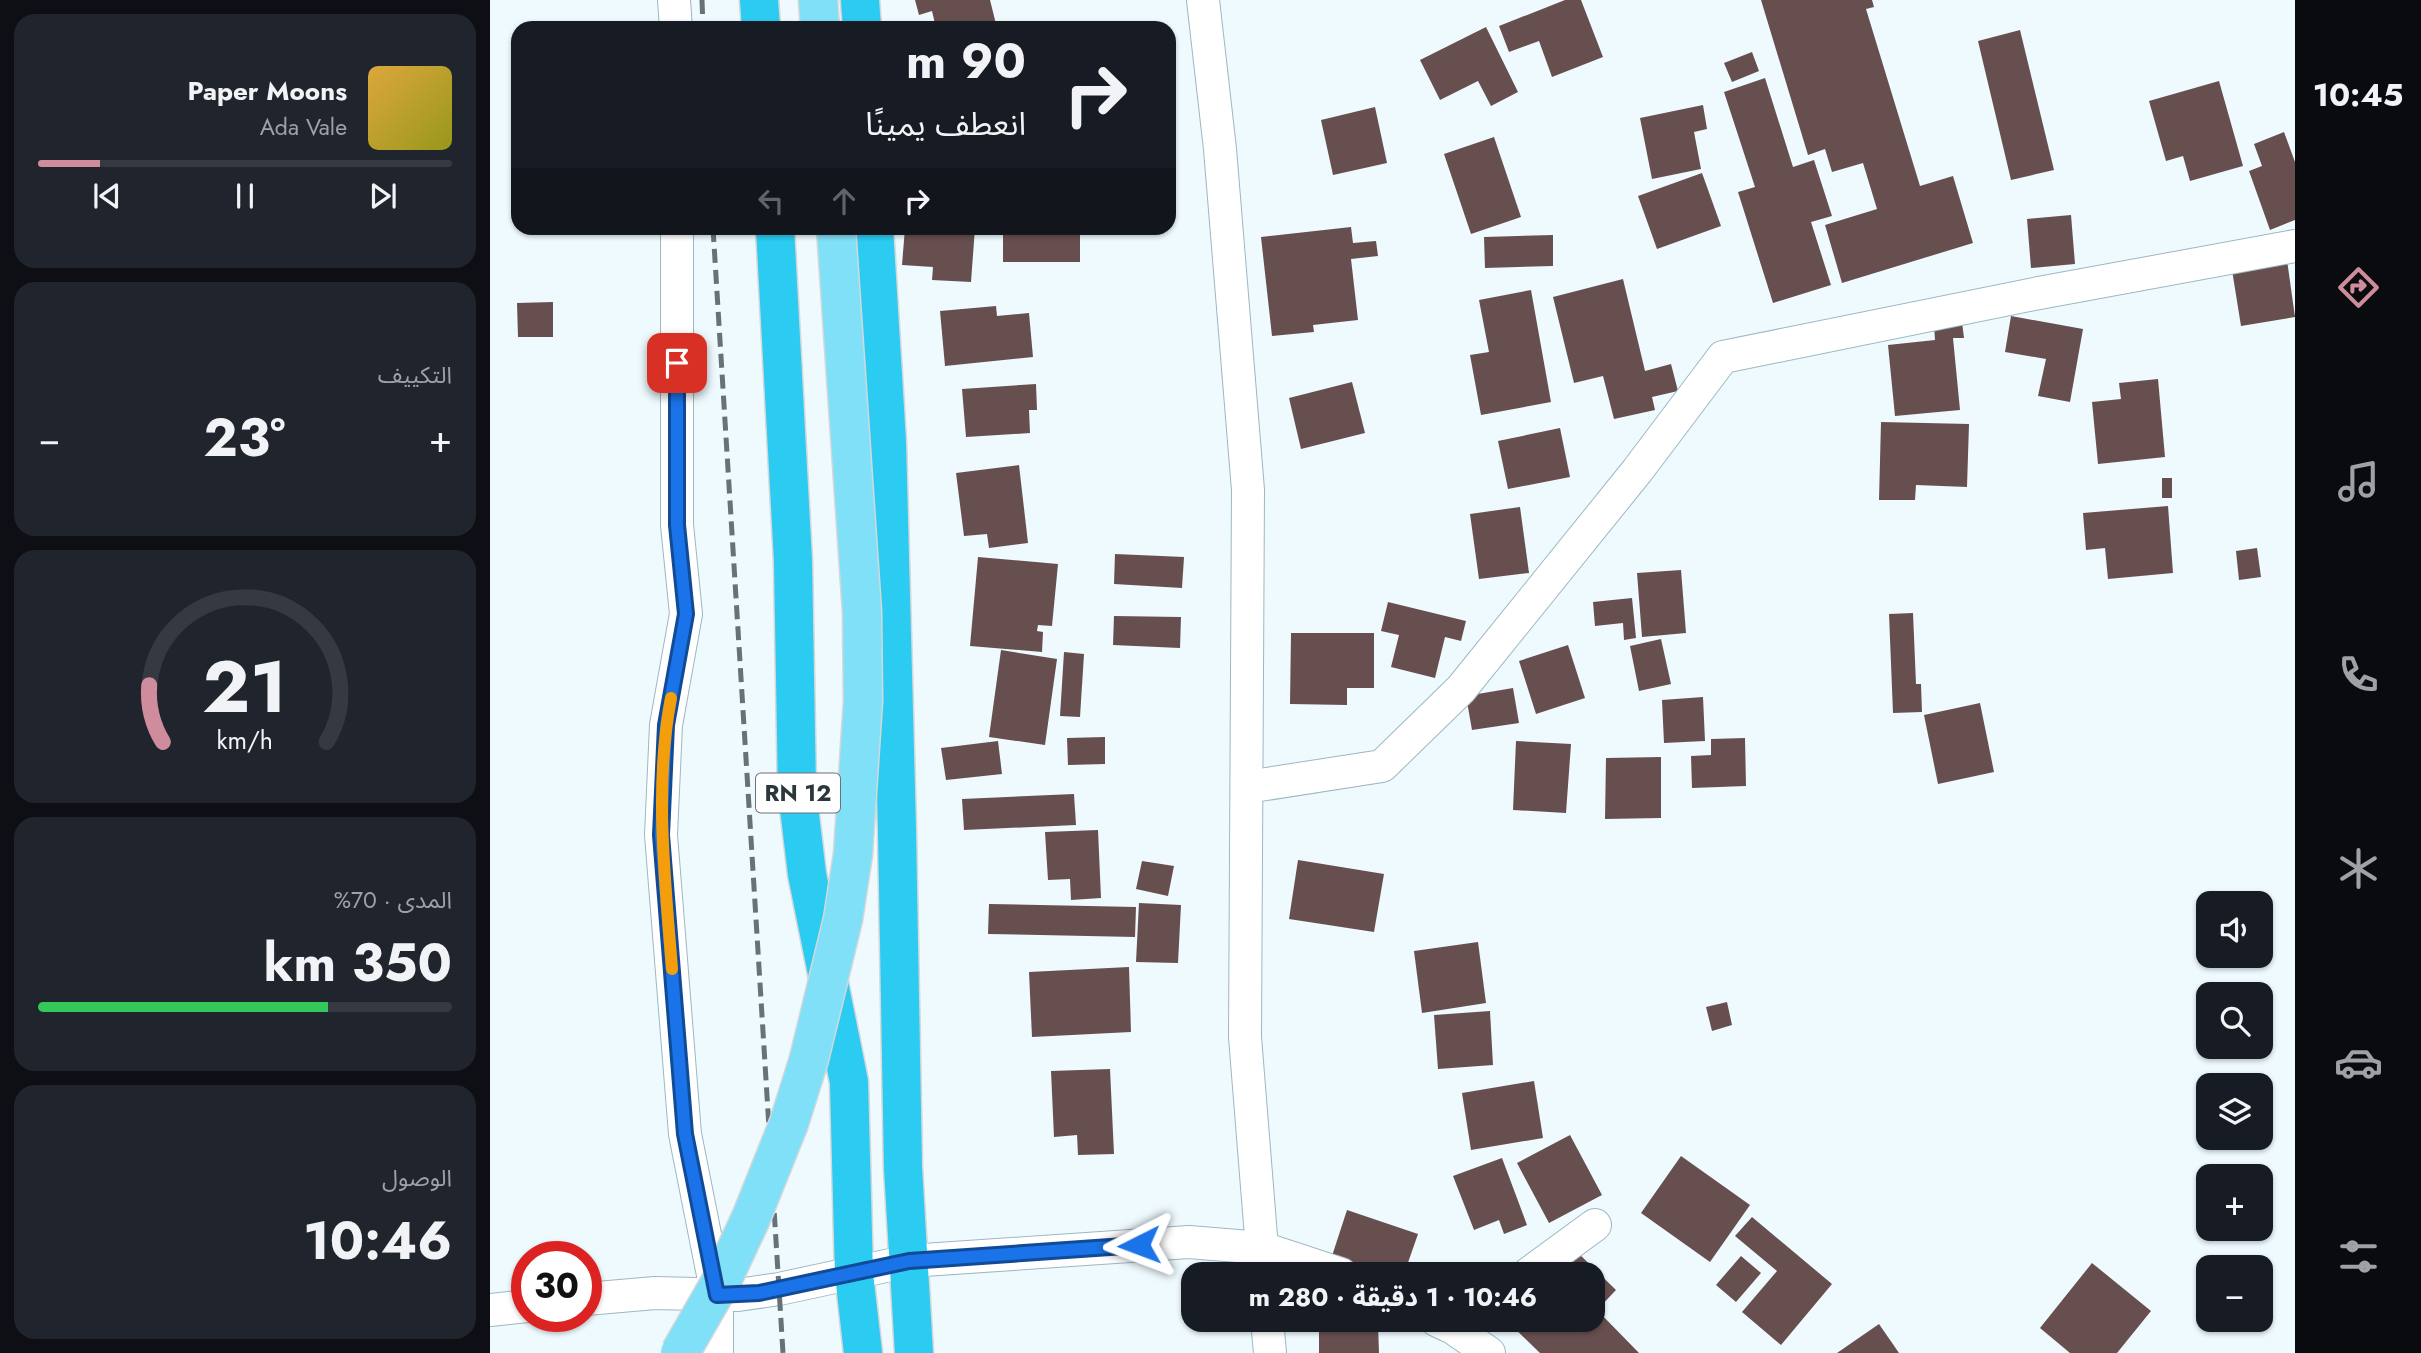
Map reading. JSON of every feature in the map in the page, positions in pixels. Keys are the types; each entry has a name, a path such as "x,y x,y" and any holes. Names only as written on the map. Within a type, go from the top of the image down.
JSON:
{"highway":[{"path":"759,0 760,21"},
{"path":"860,0 862,21"},
{"name":"RN 12","path":"775,235 793,561 797,791 807,874 849,1082 855,1274 863,1353"},
{"path":"874,235 887,442 898,844 903,1168 914,1353"}],"main road":[{"path":"818,0 820,21"},
{"path":"680,1353 723,1278 746,1230 789,1123 809,1059 843,919 853,855 863,701 862,612 836,235"}],"street":[{"path":"674,0 676,21"},
{"path":"602,1298 655,1293 759,1293 909,1261 1189,1242 1263,1261 1245,1037 1248,490 1220,149 1203,0"},
{"path":"677,235 677,525 686,614 666,725 661,835 685,1134 717,1295 717,1353"},
{"path":"1247,787 1382,766 1461,689 1637,471 1723,357 2039,293 2295,246"},
{"path":"1545,1262 1595,1226"},
{"path":"490,1310 511,1308"},
{"path":"1268,1332 1270,1353"},
{"path":"1464,1332 1489,1353"}],"building":[{"path":"915,0 990,0 995,21 934,21 932,11 919,15"},
{"path":"1565,0 1581,0 1603,57 1552,77 1539,41 1509,52 1499,26"},
{"path":"1761,0 1872,0 1874,7 1866,9 1920,186 1953,176 1973,243 1842,283 1825,225 1877,209 1863,163 1832,172 1825,149 1808,155"},
{"path":"1486,27 1518,92 1491,106 1478,81 1440,100 1420,60"},
{"path":"2020,30 2054,170 2011,180 1978,41"},
{"path":"1752,52 1759,71 1732,82 1724,63"},
{"path":"1765,78 1793,167 1814,160 1832,216 1811,222 1831,285 1773,303 1738,192 1755,187 1724,92"},
{"path":"2219,81 2243,166 2190,181 2183,156 2166,161 2149,101"},
{"path":"1703,105 1707,129 1694,132 1701,169 1652,179 1640,118"},
{"path":"1375,107 1387,163 1333,175 1321,120"},
{"path":"2284,132 2295,162 2295,220 2270,230 2249,171 2262,166 2254,144"},
{"path":"1494,137 1521,217 1471,234 1444,154"},
{"path":"1702,173 1721,226 1657,249 1638,196"},
{"path":"2071,215 2075,264 2031,268 2027,219"},
{"path":"1351,227 1353,243 1376,241 1378,256 1351,259 1358,320 1313,325 1314,332 1272,336 1261,237"},
{"path":"904,235 974,235 971,282 932,280 933,267 902,265"},
{"path":"1003,235 1080,235 1080,262 1003,262"},
{"path":"1553,235 1553,266 1485,268 1484,237"},
{"path":"2287,260 2295,317 2241,326 2232,270"},
{"path":"1623,279 1645,371 1671,364 1678,391 1652,397 1655,410 1614,419 1603,376 1574,383 1553,297"},
{"path":"1531,290 1551,402 1481,415 1470,355 1489,352 1479,300"},
{"path":"553,302 553,337 518,337 517,303"},
{"path":"996,306 997,316 1029,313 1033,357 945,366 940,311"},
{"path":"2011,316 2083,329 2070,402 2038,396 2046,359 2005,352"},
{"path":"1962,322 1964,338 1953,338 1960,410 1895,416 1888,345 1935,340 1934,325"},
{"path":"2158,379 2165,457 2098,464 2092,402 2121,399 2119,383"},
{"path":"1352,382 1365,433 1301,449 1289,398"},
{"path":"1036,384 1037,410 1029,410 1030,433 966,437 962,389"},
{"path":"1881,422 1969,424 1967,487 1916,485 1915,500 1879,500"},
{"path":"1560,428 1570,477 1508,489 1498,441"},
{"path":"1019,465 1028,543 989,548 987,534 964,536 956,473"},
{"path":"2162,478 2172,478 2172,498 2162,498"},
{"path":"2168,506 2173,573 2108,579 2105,548 2086,550 2083,513"},
{"path":"1520,507 1529,573 1479,579 1470,514"},
{"path":"2257,548 2261,577 2239,580 2236,551"},
{"path":"1115,554 1184,557 1182,588 1114,584"},
{"path":"978,557 1058,564 1052,626 1038,625 1037,631 1043,632 1042,652 970,646"},
{"path":"1681,570 1686,633 1642,637 1637,573"},
{"path":"1632,598 1636,638 1624,640 1623,623 1595,626 1593,602"},
{"path":"1388,602 1466,621 1461,641 1445,637 1435,678 1391,667 1399,635 1381,631"},
{"path":"1913,613 1916,684 1921,684 1922,712 1893,713 1889,614"},
{"path":"1114,616 1181,617 1180,648 1113,645"},
{"path":"1291,633 1374,633 1374,688 1347,688 1347,705 1290,704"},
{"path":"1661,639 1671,684 1639,691 1630,646"},
{"path":"1568,645 1585,698 1536,714 1519,661"},
{"path":"1001,650 1057,659 1045,745 989,737"},
{"path":"1064,652 1084,654 1080,717 1060,716"},
{"path":"1513,688 1519,723 1472,730 1466,696"},
{"path":"1703,697 1705,741 1664,743 1662,700"},
{"path":"1980,703 1994,772 1938,784 1924,715"},
{"path":"1105,737 1105,764 1068,765 1067,738"},
{"path":"1745,738 1746,786 1692,788 1691,756 1711,755 1711,739"},
{"path":"998,741 1002,774 946,780 941,748"},
{"path":"1516,741 1571,744 1566,813 1513,810"},
{"path":"1661,757 1661,818 1605,819 1606,758"},
{"path":"1074,794 1076,825 964,830 962,799"},
{"path":"1098,830 1101,898 1071,900 1070,879 1048,880 1045,832"},
{"path":"1298,860 1384,874 1374,932 1289,919"},
{"path":"1142,861 1174,866 1168,896 1136,889"},
{"path":"1139,903 1181,905 1178,963 1136,962"},
{"path":"989,904 1136,907 1135,937 988,934"},
{"path":"1478,942 1486,1003 1422,1013 1414,951"},
{"path":"1129,967 1131,1032 1032,1037 1029,972"},
{"path":"1727,1002 1732,1025 1712,1031 1706,1007"},
{"path":"1490,1011 1493,1065 1438,1069 1434,1015"},
{"path":"1110,1069 1114,1154 1078,1155 1077,1135 1054,1137 1051,1071"},
{"path":"1534,1081 1543,1138 1471,1150 1462,1093"},
{"path":"1570,1135 1602,1195 1549,1223 1517,1163"},
{"path":"1681,1156 1750,1205 1710,1262 1641,1213"},
{"path":"1502,1158 1527,1225 1504,1234 1499,1220 1474,1230 1453,1176"},
{"path":"1347,1210 1418,1234 1408,1262 1350,1262 1332,1256"},
{"path":"1752,1217 1832,1284 1781,1345 1742,1312 1777,1271 1735,1236"},
{"path":"1574,1249 1587,1262 1562,1262"},
{"path":"1741,1256 1761,1273 1736,1302 1716,1285"},
{"path":"2092,1263 2151,1311 2117,1353 2070,1353 2040,1328"},
{"path":"1605,1279 1616,1290 1605,1302"},
{"path":"1605,1318 1639,1353 1540,1353 1518,1332 1605,1332"},
{"path":"1879,1324 1899,1353 1837,1353"},
{"path":"1319,1332 1378,1332 1379,1353 1319,1353"}],"railway":[{"path":"702,0 703,21"},
{"path":"713,235 783,1353"}],"slow traffic":[{"path":"671,698 666,725 661,835 672,969"}],"route":[{"path":"677,363 677,525 686,614 666,725 661,835 685,1134 717,1295 759,1293 909,1261 1139,1245"}]}
